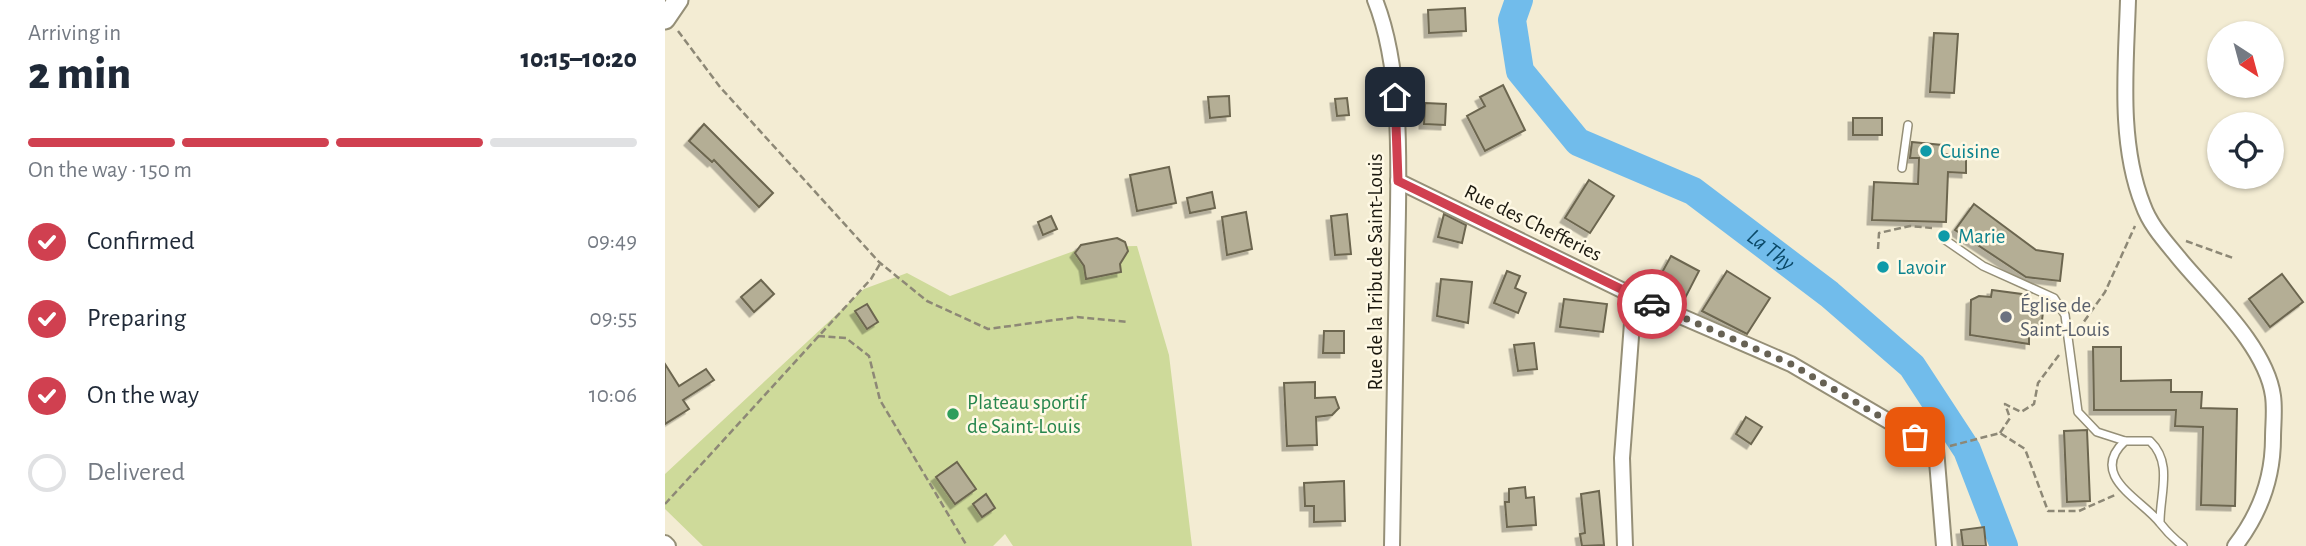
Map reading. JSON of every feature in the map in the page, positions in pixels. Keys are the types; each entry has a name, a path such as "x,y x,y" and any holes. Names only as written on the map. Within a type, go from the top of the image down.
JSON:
{"main road":[{"path":"665,19 678,0"}],"street":[{"name":"Rue de la Tribu de Saint-Louis","path":"1375,0 1381,14 1395,97 1398,181 1392,546"},
{"path":"2128,0 2129,147 2133,177 2143,207 2157,231 2256,351 2273,394 2273,449 2265,494 2250,527 2235,546"},
{"name":"Rue des Chefferies","path":"1398,181 1634,296 1791,364 1936,449"},
{"path":"1625,546 1622,458 1634,296"},
{"path":"1936,449 1944,546"}],"lane":[{"path":"1902,168 1908,125"},
{"path":"1941,237 1983,266 2054,298 2065,315 2067,346 2078,412 2097,432 2125,441 2150,441 2161,451 2165,465 2160,522"},
{"path":"2125,441 2116,450 2113,470 2124,491 2183,546"}],"path":[{"path":"665,19 720,87 880,263 927,301 988,329 1077,317 1129,322"},
{"path":"1936,449 2000,433 2010,418 2005,404 2021,412 2033,404 2038,383 2105,292 2143,207"},
{"path":"1878,249 1879,233 1910,226 1937,228"},
{"path":"2157,231 2233,258"},
{"path":"665,504 871,279 880,263"},
{"path":"817,335 846,338 869,356 880,400 967,546"},
{"path":"2000,433 2025,449 2048,511 2078,511 2124,491"}],"green space":[{"name":"Plateau sportif de Saint-Louis","path":"1137,246 1169,355 1192,546 1013,546 1005,534 993,546 703,546 665,509 665,474 864,289 907,273 950,296 1085,247"}],"building":[{"path":"1465,8 1466,31 1429,33 1428,10"},
{"path":"1934,33 1958,34 1954,93 1930,92"},
{"path":"1503,85 1525,130 1485,151 1467,116 1485,106 1480,97"},
{"path":"1229,96 1230,116 1210,118 1208,97"},
{"path":"1347,98 1349,115 1337,116 1335,99"},
{"path":"1425,103 1446,104 1445,125 1424,124"},
{"path":"1853,118 1882,118 1882,135 1853,135"},
{"path":"704,124 773,193 759,207 714,160 712,162 689,141"},
{"path":"1912,142 1942,145 1941,154 1966,155 1966,173 1948,172 1946,222 1872,220 1874,182 1918,184 1919,158 1910,158"},
{"path":"1169,167 1176,203 1137,211 1130,175"},
{"path":"1589,180 1614,196 1590,233 1565,218"},
{"path":"1212,192 1215,208 1190,213 1187,198"},
{"path":"1974,204 2036,250 2063,254 2060,281 2026,277 1955,230"},
{"path":"1246,212 1252,249 1227,255 1222,217"},
{"path":"1347,214 1351,254 1335,255 1331,216"},
{"path":"1444,214 1466,225 1462,243 1438,237"},
{"path":"1051,216 1057,229 1043,235 1038,222"},
{"path":"1117,238 1125,242 1128,251 1120,264 1121,272 1086,279 1084,266 1075,253 1081,245"},
{"path":"1671,256 1699,271 1682,304 1653,289"},
{"path":"1507,271 1520,276 1515,288 1526,293 1518,313 1494,303"},
{"path":"1727,271 1770,298 1747,334 1702,311"},
{"path":"2282,274 2303,302 2270,327 2249,299"},
{"path":"1441,279 1472,282 1468,323 1437,316"},
{"path":"761,280 774,294 754,312 741,297"},
{"name":"Église de Saint-Louis","path":"1992,290 2029,295 2031,309 2043,311 2041,331 2029,333 2029,344 1970,335 1971,300 1979,296 1991,297"},
{"path":"1564,299 1607,304 1603,332 1560,327"},
{"path":"867,304 878,322 867,329 855,311"},
{"path":"1324,331 1344,331 1344,353 1323,353"},
{"path":"1534,343 1537,369 1518,371 1514,345"},
{"path":"2093,347 2121,347 2121,381 2171,380 2171,392 2202,392 2201,408 2237,409 2235,506 2201,505 2203,427 2175,426 2176,410 2094,410"},
{"path":"665,364 679,386 706,369 714,380 683,400 689,409 665,424"},
{"path":"1315,382 1315,398 1335,397 1339,408 1332,415 1316,417 1317,445 1287,446 1284,383"},
{"path":"1746,417 1762,427 1751,444 1736,434"},
{"path":"2087,430 2090,501 2067,502 2064,431"},
{"path":"957,462 976,489 955,504 936,477"},
{"path":"1344,481 1345,521 1314,522 1314,506 1305,506 1304,483"},
{"path":"1525,487 1526,498 1534,497 1536,525 1507,527 1505,502 1509,502 1509,489"},
{"path":"1599,491 1604,545 1582,546 1580,534 1585,533 1581,494"},
{"path":"986,494 995,508 982,517 973,504"},
{"path":"1984,527 1986,546 1963,546 1961,530"}],"waterway":[{"name":"La Thy","path":"1519,0 1512,20 1520,71 1578,142 1693,191 1829,294 1912,366 1967,450 2004,546"}],"way so far":[{"path":"1652,304 1791,364 1915,437"}],"place":[{"name":"Cuisine","path":"1926,151"},
{"name":"Marie","path":"1944,236"},
{"name":"Lavoir","path":"1883,267"},
{"name":"Église de Saint-Louis","path":"2006,317"},
{"name":"Plateau sportif de Saint-Louis","path":"953,414"}],"route":[{"path":"1395,97 1398,181 1652,304"}]}
